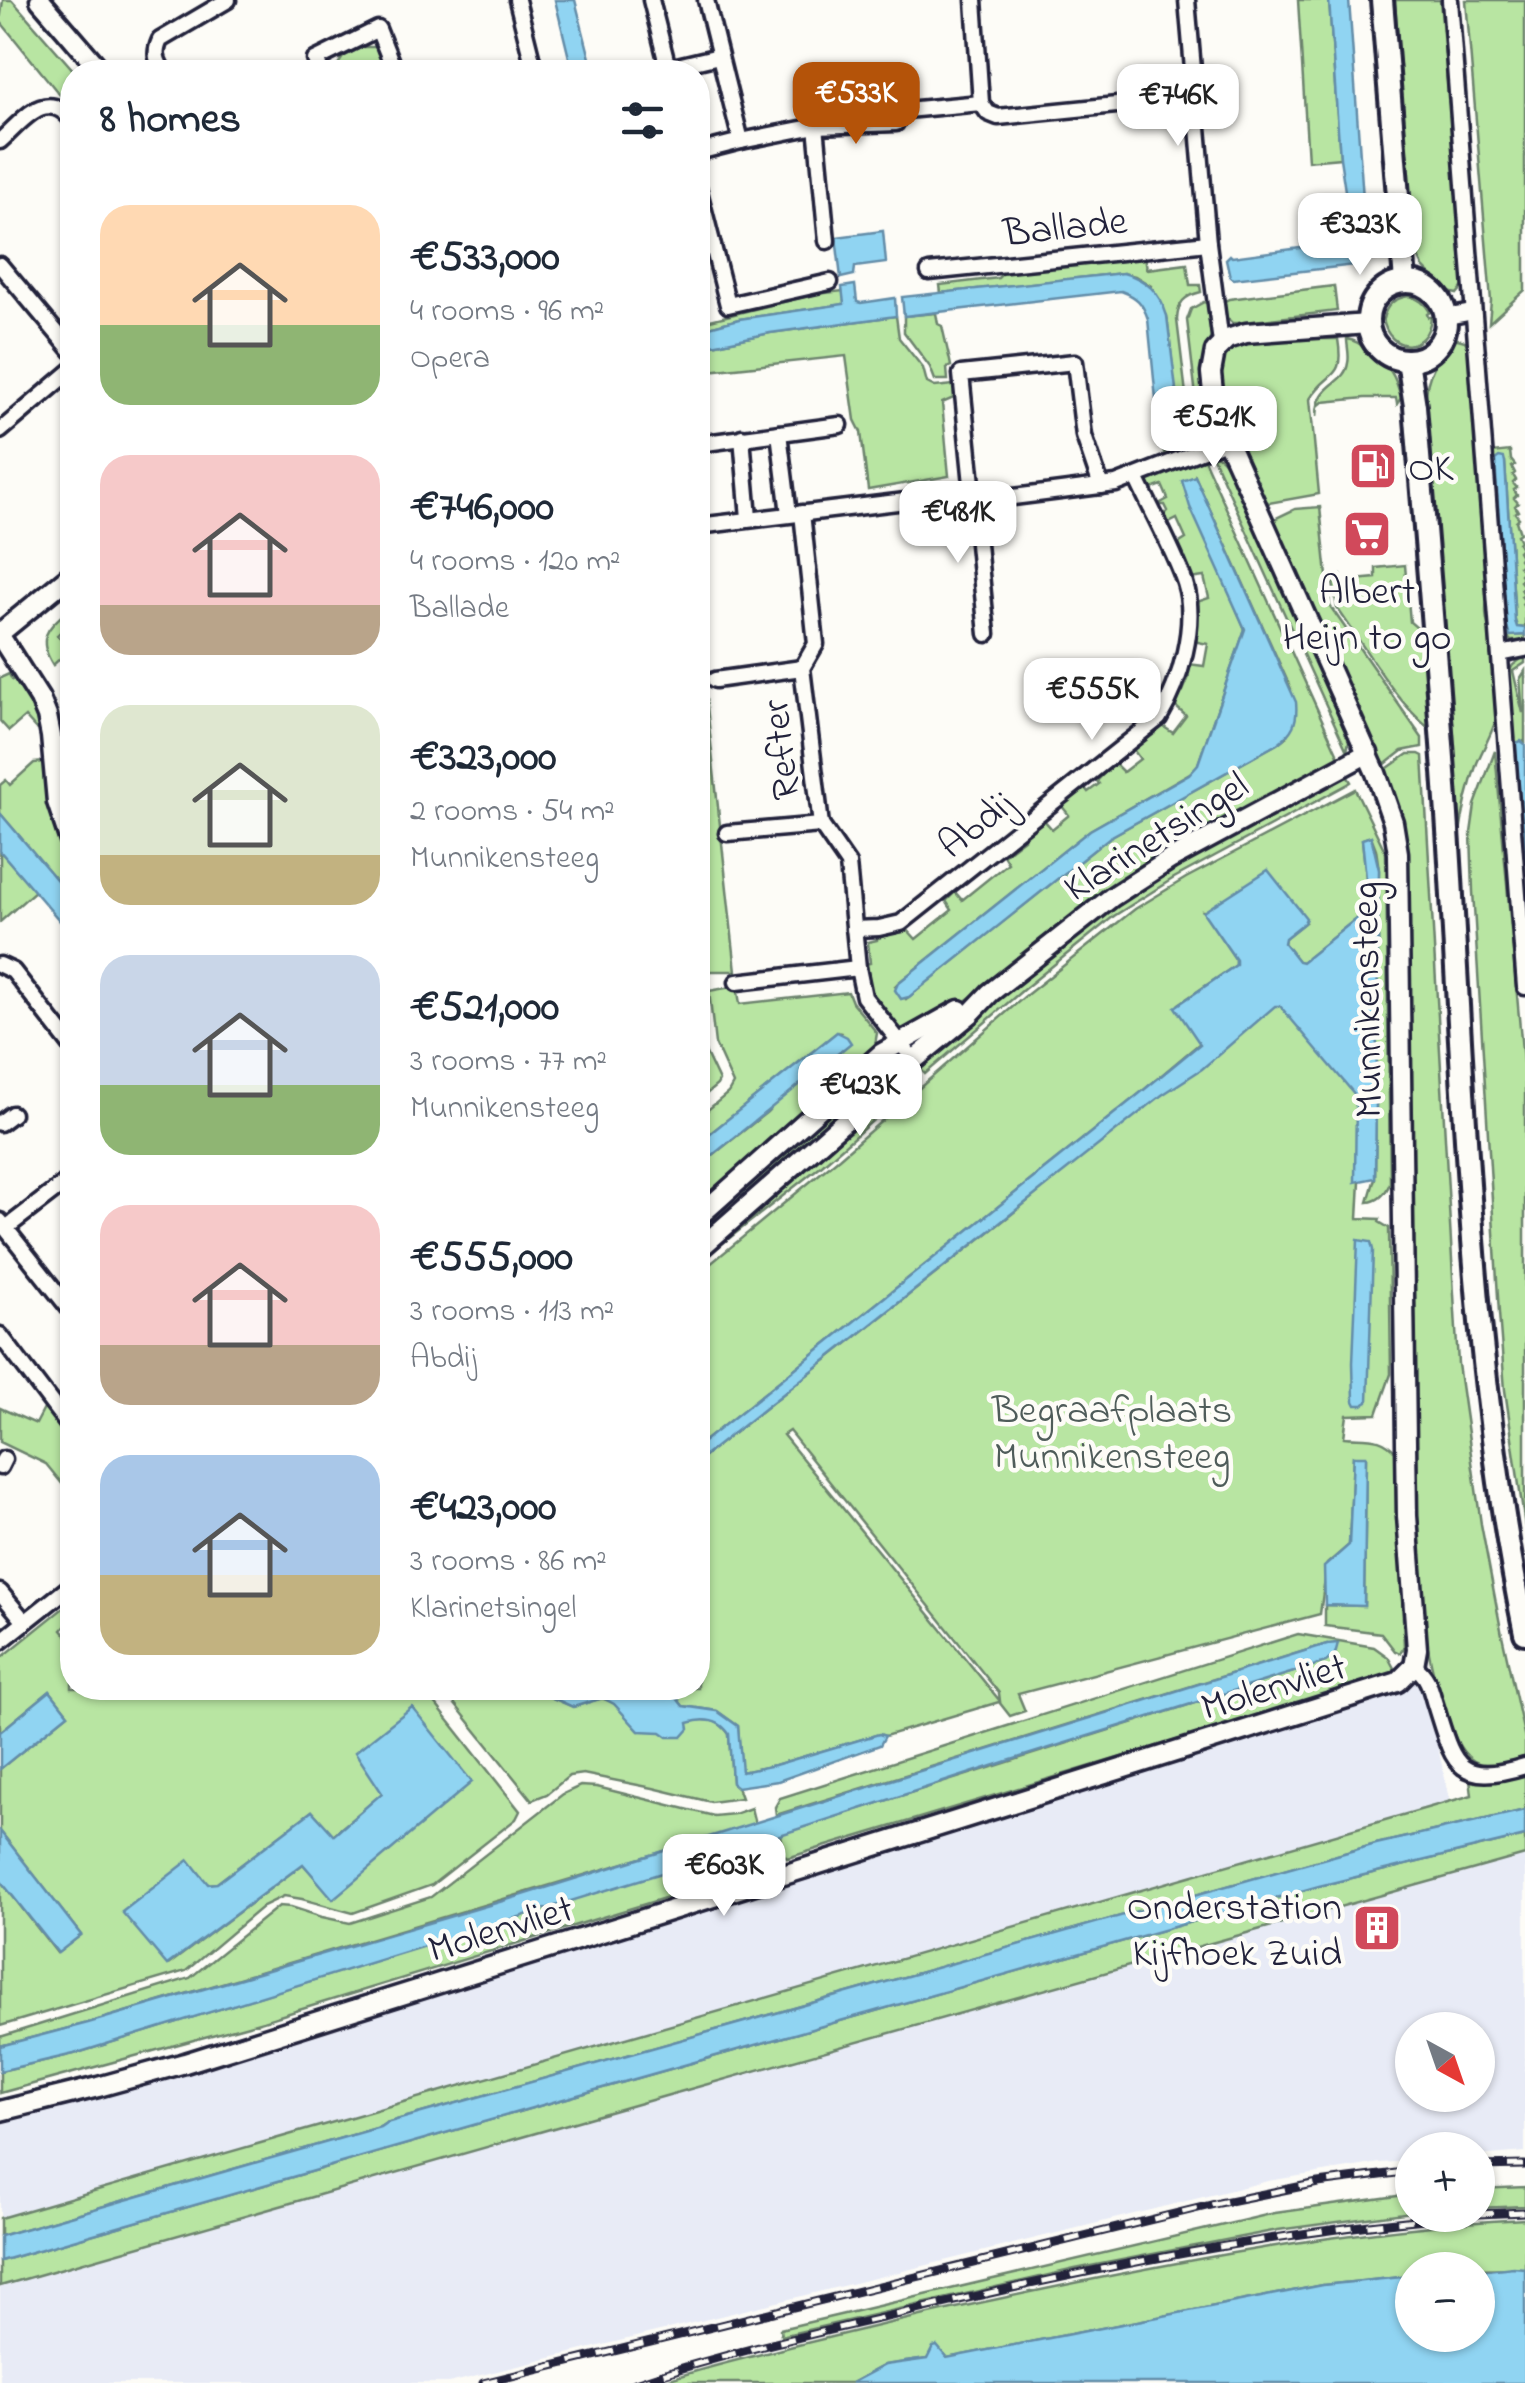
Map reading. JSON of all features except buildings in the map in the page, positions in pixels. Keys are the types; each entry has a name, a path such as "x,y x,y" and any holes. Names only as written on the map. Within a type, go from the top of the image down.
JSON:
{"main road":[{"path":"1382,0 1406,282"},
{"path":"1406,282 1433,291 1446,317 1439,343 1426,355 1408,360 1376,346 1368,324 1369,311 1382,290 1406,282"},
{"path":"1408,360 1434,635 1479,1324 1495,1463 1525,1633"}],"street":[{"path":"40,0 92,60"},
{"path":"158,60 156,50 160,40 228,0"},
{"path":"517,0 532,60"},
{"path":"651,0 666,60"},
{"path":"706,0 741,141"},
{"path":"974,0 981,104 988,114 998,117 1196,98"},
{"path":"1187,0 1208,243 1221,343 1240,334 1368,324"},
{"path":"1450,0 1525,987"},
{"path":"315,60 378,30 390,60"},
{"path":"702,60 719,56"},
{"path":"812,83 827,242"},
{"path":"710,149 816,126 981,104"},
{"path":"0,140 40,106 60,110"},
{"path":"710,234 728,305 830,282"},
{"name":"Ballade","path":"929,272 1208,243"},
{"path":"0,265 60,337"},
{"path":"1446,317 1473,312"},
{"name":"Munnikensteeg","path":"1221,343 1210,372 1226,441 1368,753 1393,822 1398,864 1405,1430 1409,1559 1417,1649 1414,1666 1428,1684 1450,1752 1457,1762 1472,1772 1486,1774 1525,1766"},
{"path":"987,634 961,374 1075,362 1084,436 1102,486"},
{"path":"0,431 60,380"},
{"path":"710,442 840,425"},
{"path":"779,432 796,514"},
{"path":"742,437 749,518"},
{"path":"710,524 972,493 1005,498 1102,486 1136,477 1226,441"},
{"name":"Abdij","path":"854,929 901,923 1159,718 1168,703 1187,644 1186,586 1136,477"},
{"name":"Refter","path":"796,514 816,644 802,668 821,825 848,864 864,997 914,1060"},
{"path":"60,584 0,634 40,699 46,716 60,811"},
{"path":"1500,654 1525,649"},
{"name":"Refter","path":"715,680 802,668"},
{"path":"52,746 60,745"},
{"name":"Klarinetsingel","path":"710,1239 990,993 1100,905 1145,874 1368,753"},
{"name":"Refter","path":"727,833 821,825"},
{"path":"0,965 14,971 60,1031"},
{"path":"737,982 858,968"},
{"name":"Klarinetsingel","path":"710,1206 882,1053 990,993"},
{"path":"60,1186 3,1224 60,1297"},
{"path":"0,1334 60,1414"},
{"path":"0,1592 25,1622"},
{"path":"0,1642 60,1594"},
{"name":"Molenvliet","path":"0,2111 204,2057 1398,1682 1414,1666"}],"shaded area":[{"path":"1421,1677 1457,1828 1525,1827 1525,2152 1495,2155 1495,2132 1395,2132 1395,2162 1268,2181 449,2383 0,2383 0,2122 33,2116"}],"green space":[{"path":"3,0 12,0 64,60 60,60 60,95 0,21"},
{"path":"1298,0 1329,0 1340,158 1308,161"},
{"path":"1395,0 1440,0 1465,284 1457,294 1448,292 1423,267 1414,248"},
{"path":"1466,0 1525,0 1525,290 1489,323 1491,301"},
{"path":"363,47 376,47 381,60 341,60"},
{"path":"1145,256 1147,269 1187,264 1190,285 1200,285 1201,292 1183,301 1177,320 1190,427 1195,440 1164,453 1163,441 1181,438 1167,316 1151,286 1123,273 941,293 940,285 998,278 1010,266 1011,272"},
{"path":"1334,286 1337,311 1237,323 1226,317 1223,302 1229,299"},
{"path":"843,291 845,304 710,327 710,320"},
{"path":"1409,296 1424,304 1431,317 1423,337 1408,345 1393,339 1383,319 1392,303"},
{"path":"1204,302 1208,304 1212,335 1201,367 1210,424 1205,438 1199,422 1187,320 1191,309"},
{"path":"936,313 951,366 947,368 948,380 935,380 904,332 904,316"},
{"path":"896,316 899,338 923,368 927,383 935,387 953,385 956,397 942,403 949,476 868,490 846,356 710,371 710,346"},
{"path":"1454,338 1465,341 1471,353 1491,591 1486,613 1500,692 1496,720 1474,772 1459,838 1426,435 1428,382 1444,348"},
{"path":"1338,339 1337,369 1310,399 1319,494 1269,503 1262,498 1229,421 1222,398 1222,360 1232,348 1247,342"},
{"path":"1347,339 1361,345 1386,366 1401,398 1397,404 1396,398 1365,398 1323,402 1318,406 1321,397 1346,370"},
{"path":"1510,451 1515,465 1513,483 1517,488 1514,498 1518,503 1515,513 1519,518 1516,521 1525,628 1517,627 1515,621 1505,462 1495,460 1506,623 1510,636 1525,635 1525,641 1511,641 1505,634 1491,453"},
{"path":"1212,455 1221,458 1230,472 1350,736 1347,751"},
{"path":"1203,457 1338,758 1144,866 959,1006 909,1031 897,1028 870,995 865,964 870,963 868,942 877,940 877,935 906,928 916,939 952,910 946,901 955,892 962,900 1008,863 1003,855 1024,839 1022,835 1043,819 1052,829 1069,815 1061,805 1084,787 1088,792 1099,784 1097,781 1114,763 1123,772 1140,759 1132,748 1161,725 1173,733 1186,716 1175,706 1189,677 1185,675 1189,664 1204,666 1208,644 1193,641 1194,603 1209,598 1204,577 1190,579 1175,546 1186,539 1177,519 1169,523 1165,505 1157,505 1168,499 1162,485 1149,490 1147,482","holes":["1195,476 1291,689 1287,736 1277,744 1110,837 906,999 895,986 1090,830 1195,770 1245,629 1187,496"]},
{"path":"1320,507 1330,606 1422,738 1422,747 1402,751 1383,766 1272,520 1295,509"},
{"path":"1405,565 1410,622 1423,633 1431,730 1392,688 1337,608 1332,576 1341,575 1343,581 1376,578 1376,568"},
{"path":"60,618 60,659 53,665 45,646 52,626"},
{"path":"1525,656 1525,663 1513,671 1523,713 1520,679 1525,671 1525,744 1524,741 1515,748 1525,867 1525,933 1505,679 1513,665"},
{"path":"9,674 12,680 17,677 28,696 39,730 25,717 9,731 0,721 0,678"},
{"path":"710,734 736,971 710,971"},
{"path":"1495,751 1525,1084 1525,1526 1505,1390 1473,891 1471,833 1475,805"},
{"path":"1408,754 1423,756 1458,1364 1481,1524 1525,1739 1525,1761 1500,1765 1476,1762 1458,1743 1436,1683 1423,1610 1412,1288 1408,879 1403,832 1385,770"},
{"path":"44,762 48,802 60,838 60,884 0,813 0,785 6,780 10,785 34,763"},
{"path":"1346,774 1351,782 1348,784 1174,878 1114,916 925,1074 917,1065 1049,954 1132,893 1210,846"},
{"path":"1355,789 1386,853 1390,1183 1382,1196 1368,1202 1375,1178 1379,870 1371,836 1362,839 1367,910 1302,962 1284,943 1304,923 1203,911 1236,965 1179,1004 1200,1043 710,1436 710,1264 1024,997 1135,909"},
{"path":"0,851 35,891 0,922"},
{"path":"737,986 740,1004 848,992 877,1033 875,1045 866,1054 869,1058 710,1200 710,1157 767,1112 841,1033 837,1032 710,1133 710,1108 733,1084 715,1044 710,991"},
{"name":"Begraafplaats Munnikensteeg","path":"1279,995 1365,1090 1358,1218 1380,1219 1389,1228 1391,1374 1377,1414 1347,1415 1344,1437 1380,1440 1397,1454 1404,1648 1400,1653 1381,1633 1325,1626 1325,1605 1364,1606 1366,1457 1353,1456 1349,1545 1327,1564 1320,1614 1018,1694 1025,1711 1010,1716 999,1702 741,1772 738,1726 717,1711 683,1706 678,1700 710,1700 710,1452 1013,1213","holes":["789,1431 999,1693 1000,1701 783,1435"]},
{"path":"710,1062 719,1081 710,1091"},
{"path":"876,1065 886,1077 710,1232 710,1213"},
{"path":"893,1085 902,1095 822,1165 710,1254 710,1245"},
{"path":"46,1405 60,1424 60,1481 46,1464 0,1442 0,1408 36,1424"},
{"path":"60,1611 60,1700 432,1700 520,1811 516,1819 432,1885 353,1913 284,1896 263,1906 186,1971 0,2026 0,1880 57,1953 81,1935 0,1831 0,1769 68,1714 50,1691 0,1732 0,1659","holes":["383,1793 334,1898 303,1864 168,1965 209,1884 217,1883 312,1811 333,1835"]},
{"path":"1298,1634 1374,1647 1388,1657 1395,1670 1392,1675 787,1858 783,1854 780,1834 1325,1662 1335,1654 1327,1644 776,1815 780,1798"},
{"path":"452,1700 557,1700 573,1707 607,1700 639,1731 690,1721 716,1722 729,1734 732,1782 741,1798 711,1802 583,1774 569,1776 547,1794 532,1800"},
{"path":"1525,1773 1525,1810 1376,1844 0,2236 0,2218 1472,1795 1470,1779 1501,1780"},
{"path":"580,1786 714,1816 751,1808 755,1824 0,2046 0,2037 190,1978 279,1906 350,1923 431,1897 563,1794"},
{"path":"1525,1836 1525,1855 0,2286 0,2261 1319,1886"},
{"path":"759,1842 764,1865 756,1870 263,2021 0,2093 0,2071 74,2054"},
{"path":"1525,2187 1525,2206 1495,2207 1495,2188"},
{"path":"1395,2196 1395,2214 1278,2230 1075,2269 781,2336 780,2329 1275,2213"},
{"path":"1525,2219 1525,2268 1495,2269 1495,2252 1395,2252 1395,2278 1323,2285 947,2358 937,2347 927,2359 885,2365 851,2383 658,2383 873,2327 1129,2272 1260,2248 1392,2230 1495,2232 1495,2221"}],"water":[{"path":"555,0 575,0 590,60 570,60"},
{"path":"1329,0 1349,0 1367,255 1363,264 1233,279 1226,259 1230,255 1330,244 1336,217 1347,204"},
{"path":"883,231 886,263 855,267 854,275 841,278 836,237"},
{"path":"1123,273 1146,283 1167,316 1182,438 1160,440 1156,432 1159,430 1148,319 1144,308 1127,293 904,316 902,297"},
{"path":"855,285 857,302 861,303 895,298 896,316 710,346 710,327 844,304 842,287"},
{"path":"1499,457 1505,462 1515,621 1517,627 1525,628 1525,635 1510,636 1506,623 1495,460"},
{"path":"1195,476 1296,702 1293,726 1277,744 1110,837 909,997 901,999 895,990 898,983 1090,830 1189,774 1198,764 1245,629 1190,507 1182,481"},
{"path":"1521,741 1525,744 1525,867 1515,748"},
{"path":"0,813 60,884 60,921 0,851"},
{"path":"1371,836 1379,870 1375,1178 1355,1182 1356,1096 1280,1006 1275,1006 1202,1069 1162,1095 710,1452 710,1436 1200,1044 1175,1007 1236,965 1203,912 1268,870 1306,918 1284,943 1302,962 1367,910 1362,839"},
{"path":"837,1032 847,1037 851,1043 710,1157 710,1133"},
{"path":"1358,1240 1371,1242 1373,1250 1368,1402 1363,1405 1354,1401"},
{"path":"1353,1456 1366,1456 1364,1606 1325,1605 1324,1567 1349,1545"},
{"path":"1338,1643 1335,1654 1326,1662 678,1868 74,2054 0,2071 0,2046 523,1895"},
{"path":"50,1691 68,1714 0,1769 0,1732"},
{"path":"557,1700 596,1700 573,1707"},
{"path":"607,1700 678,1700 683,1706 717,1711 738,1726 742,1772 879,1734 885,1736 880,1745 778,1781 737,1787 732,1783 729,1734 725,1729 705,1720 688,1723 689,1729 682,1737 639,1731"},
{"path":"412,1707 472,1782 333,1899 303,1864 167,1965 122,1912 189,1860 208,1884 217,1883 312,1811 334,1835 382,1793 355,1752"},
{"path":"1525,1810 1525,1836 1319,1886 0,2261 0,2236 1376,1844"},
{"path":"0,1831 81,1935 58,1953 0,1880"},
{"path":"1525,2268 1525,2383 851,2383 885,2365 927,2359 937,2346 947,2358 1323,2285 1395,2278 1395,2352 1495,2352 1495,2269"}],"railway":[{"path":"1495,2166 1525,2165"},
{"path":"483,2383 1219,2203 1318,2183 1395,2173"},
{"path":"1495,2213 1525,2212"},
{"path":"635,2383 771,2344 1117,2266 1395,2222"}],"place":[{"name":"OK","path":"1373,466"},
{"name":"Albert Heijn to go","path":"1367,534"},
{"name":"Onderstation Kijfhoek Zuid","path":"1377,1928"}]}
